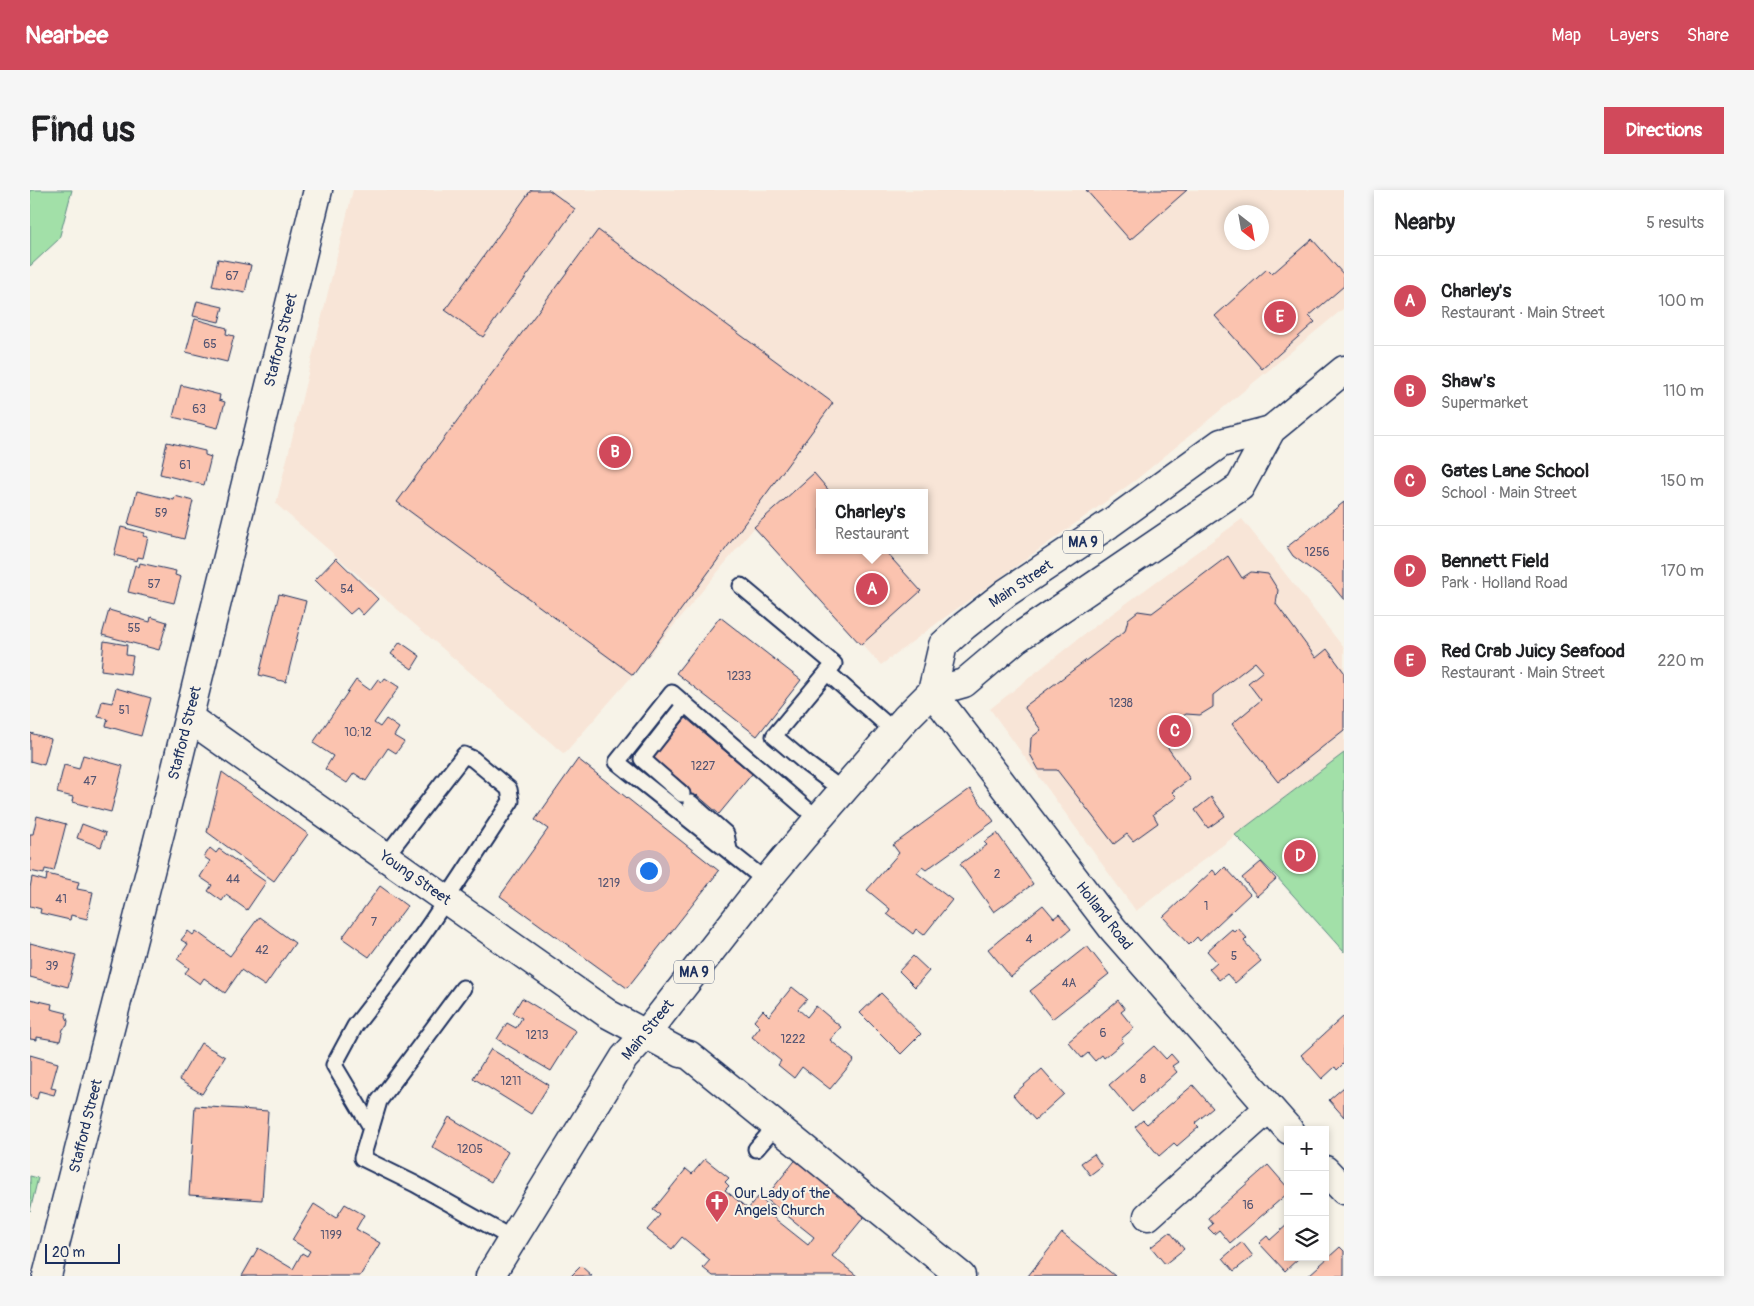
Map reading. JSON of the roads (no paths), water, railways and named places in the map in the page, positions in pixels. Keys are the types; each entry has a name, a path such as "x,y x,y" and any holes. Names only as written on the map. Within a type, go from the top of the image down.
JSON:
{"main road":[{"name":"Stafford Street","path":"47,1276 189,718 318,190"},
{"name":"Main Street","path":"932,692 964,683 1016,638 1240,487 1271,430 1344,370"},
{"name":"Main Street","path":"495,1274 513,1239 624,1058 645,1035 766,881 842,790 932,692 943,646 987,607 1109,524 1221,443 1271,430"},
{"name":"Holland Road","path":"932,692 1114,929 1285,1126"},
{"name":"Young Street","path":"189,718 608,1014 645,1035 689,1056 961,1276"},
{"path":"1148,1216 1269,1108"},
{"path":"1326,1171 1344,1190"}],"lane":[{"path":"742,586 834,664 774,736 842,790"},
{"path":"828,673 894,732"},
{"path":"766,881 617,762 672,693 818,819"},
{"path":"685,704 642,760 726,834 728,850"},
{"path":"371,1127 334,1065 355,1026 396,973 511,801 509,789 474,759 464,755 385,857"},
{"path":"463,988 379,1101 362,1158 415,1184 513,1239"},
{"path":"756,1149 776,1126"}],"place":[{"name":"Red Crab Juicy Seafood","path":"1280,317"},
{"name":"Shaw's","path":"615,452"},
{"name":"Charley's","path":"872,589"},
{"name":"Gates Lane School","path":"1175,731"},
{"name":"Bennett Field","path":"1300,856"},
{"name":"Our Lady of the Angels Church","path":"717,1223"}]}
